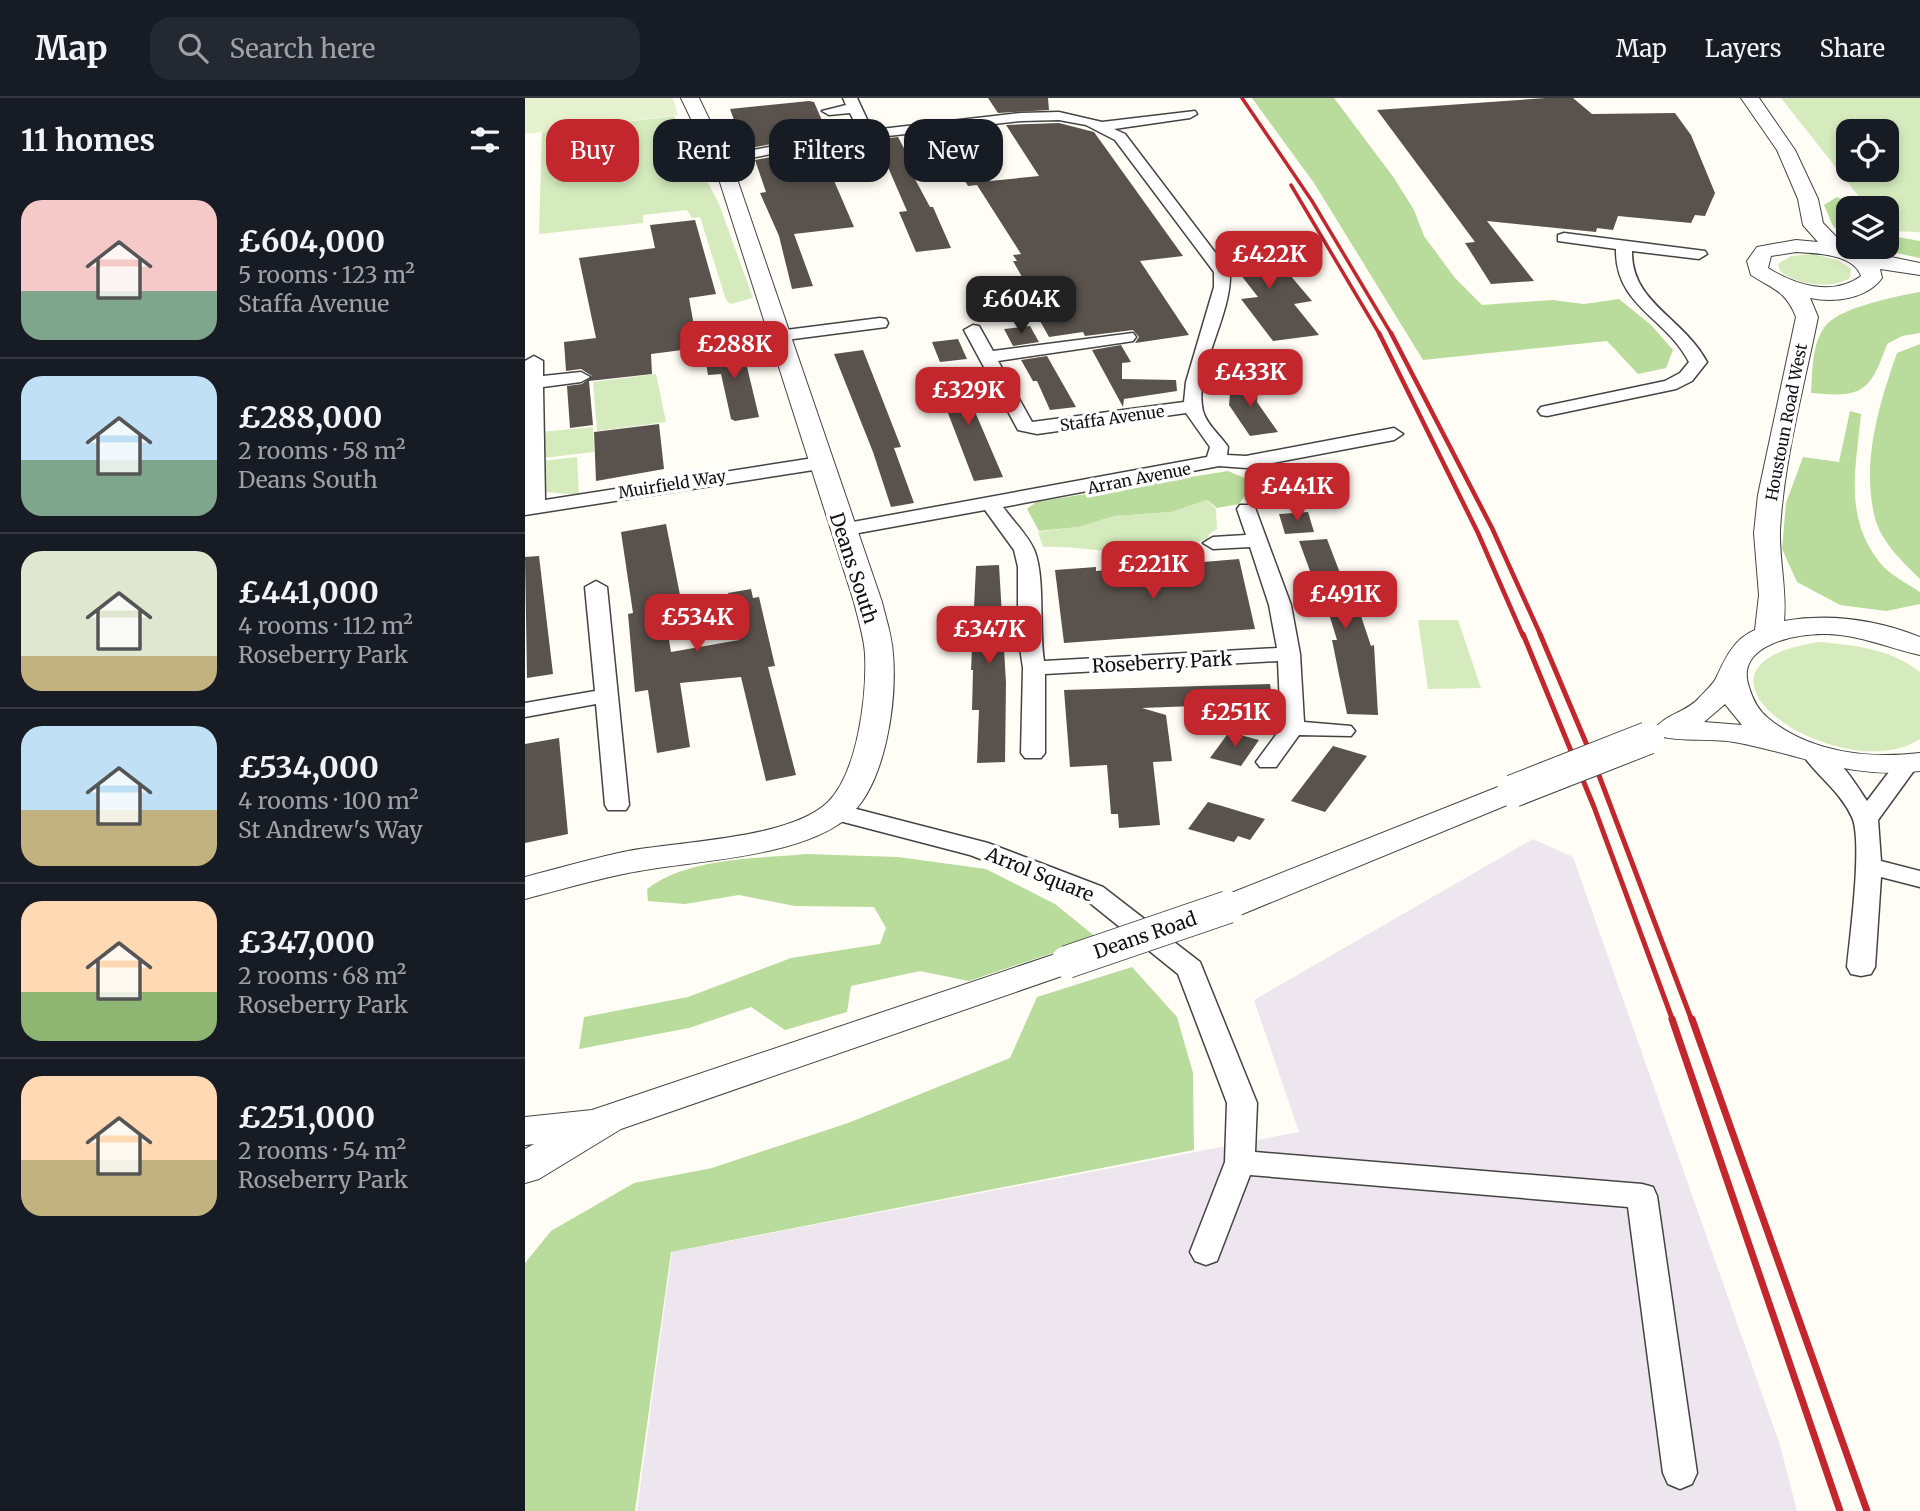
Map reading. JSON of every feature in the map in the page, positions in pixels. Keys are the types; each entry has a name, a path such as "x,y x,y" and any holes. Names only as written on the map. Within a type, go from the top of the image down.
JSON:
{"street":[{"name":"Deans South","path":"690,98 700,119"},
{"path":"1750,98 1786,150 1808,199 1813,225 1836,248"},
{"path":"829,111 852,103 860,119"},
{"path":"890,131 1006,113 1059,116 1104,126 1120,138 1222,272 1224,282 1193,393 1194,406"},
{"path":"1104,126 1158,113 1190,114"},
{"name":"Deans South","path":"525,888 628,863 763,839 804,828 837,812 853,794 866,758 879,658 868,602 773,320 755,258 727,182"},
{"path":"1796,246 1813,225"},
{"path":"1564,238 1699,254"},
{"path":"1547,411 1670,385 1686,377 1698,362 1692,346 1631,289 1622,269 1625,246"},
{"path":"1836,251 1796,246 1765,251 1757,261 1758,271 1786,286 1814,292 1844,291 1869,281 1920,275"},
{"path":"1860,259 1920,269"},
{"path":"1860,259 1871,270 1869,281"},
{"name":"Houstoun Road West","path":"1769,634 1773,594 1767,533 1775,462 1807,317 1799,298 1786,286"},
{"name":"Houstoun Road West","path":"1807,317 1844,291"},
{"path":"773,320 880,323"},
{"name":"Staffa Avenue","path":"973,330 1025,426 1037,428 1194,406"},
{"path":"987,357 1127,337"},
{"path":"1072,345 1084,365"},
{"path":"531,508 532,371 581,377"},
{"path":"1621,396 1640,412"},
{"name":"Arran Avenue","path":"842,530 1205,466 1216,460 1219,447 1194,406"},
{"path":"1216,460 1246,462 1394,434"},
{"name":"Muirfield Way","path":"531,508 820,463"},
{"path":"991,505 1024,550 1028,567 1029,634 1034,668 1033,753"},
{"path":"1247,509 1255,540 1280,605 1289,654 1293,728 1268,762"},
{"path":"1213,543 1255,540"},
{"name":"Houstoun Road West","path":"1770,569 1790,598 1819,625"},
{"path":"596,587 618,805"},
{"path":"1769,634 1819,625 1865,629 1916,641"},
{"name":"Deans Road","path":"525,1131 608,1119 1228,907 1661,734 1706,708 1731,678 1736,661 1749,646 1769,634"},
{"name":"Roseberry Park","path":"1034,668 1289,654"},
{"path":"1731,678 1738,701 1756,723 1786,742 1814,754 1876,766 1913,763"},
{"path":"525,710 608,695"},
{"path":"1293,728 1343,731"},
{"name":"Deans Road","path":"1661,734 1729,732 1786,742"},
{"path":"1814,754 1840,779 1866,819 1869,866 1861,967"},
{"path":"1866,819 1913,763"},
{"name":"Arrol Square","path":"837,812 979,849 1094,893 1190,970 1242,1103 1240,1162 1206,1252"},
{"path":"1869,866 1920,879"},
{"name":"Deans Road","path":"525,1168 608,1119"},
{"path":"1240,1162 1641,1196 1680,1473"}],"shaded area":[{"path":"1533,839 1573,857 1780,1445 1797,1511 637,1511 672,1252 1299,1132 1254,1000"}],"green space":[{"path":"525,98 673,98 678,115 639,120 546,119 546,131 525,134"},
{"path":"1252,98 1334,98 1394,178 1414,210 1424,236 1455,278 1482,305 1552,300 1584,304 1619,299 1651,325 1673,350 1666,368 1638,374 1607,341 1423,360 1314,183"},
{"path":"1781,98 1920,98 1920,232 1899,231 1899,196 1859,196 1847,182 1899,182 1899,119 1836,119 1836,168"},
{"path":"674,116 676,119 653,119 653,182 708,182 719,204 753,298 731,304 726,300 700,217 692,218 687,210 643,215 643,223 539,234 542,132 546,132 546,182 639,182 639,120"},
{"path":"1836,198 1836,229 1833,226 1824,205"},
{"path":"1899,237 1920,241 1920,258 1899,254"},
{"path":"1813,254 1837,260 1851,269 1850,278 1833,284 1814,284 1795,280 1780,271 1778,264 1791,256"},
{"path":"1920,292 1920,333 1902,336 1887,344 1869,382 1853,392 1811,393 1815,348 1827,324 1857,307"},
{"path":"1920,344 1920,579 1893,551 1878,527 1871,497 1870,476 1878,413 1897,353"},
{"path":"656,374 666,422 597,431 593,382"},
{"path":"1850,411 1861,414 1855,492 1861,529 1881,564 1894,576 1920,592 1920,604 1886,611 1840,605 1797,582 1782,549 1786,503 1803,457 1839,462"},
{"path":"593,427 594,452 543,458 542,432"},
{"path":"577,457 579,495 546,492 541,486 542,461"},
{"path":"1228,471 1247,479 1247,493 1239,504 1217,508 1207,500 1171,512 1114,516 1078,527 1039,531 1027,509 1036,502"},
{"path":"1207,500 1216,509 1217,529 1209,534 1208,539 1176,547 1131,552 1043,547 1038,532 1077,527 1114,516 1171,512"},
{"path":"1418,620 1458,620 1481,688 1428,689"},
{"path":"1819,642 1885,653 1920,672 1920,739 1887,750 1849,749 1811,737 1779,719 1758,697 1754,675 1773,655"},
{"path":"806,854 898,857 986,869 1055,904 1097,938 969,981 920,971 851,986 847,1012 785,1030 751,1007 689,1028 579,1049 584,1017 688,997 791,958 880,944 886,928 874,907 795,906 739,895 685,904 648,901 647,889 682,871 702,865"},
{"path":"1132,967 1177,1017 1193,1073 1194,1150 671,1252 635,1511 525,1511 525,1263 551,1231 634,1183 712,1168 848,1123 1010,1058 1037,997"}],"building":[{"path":"988,98 1048,98 1049,110 998,113"},
{"path":"1573,98 1592,114 1675,113 1691,135 1715,193 1705,216 1695,215 1691,223 1618,216 1613,230 1597,228 1596,232 1487,221 1534,281 1491,284 1465,243 1475,242 1377,110"},
{"path":"809,101 814,102 821,119 769,119 769,145 755,147 755,119 734,119 730,109"},
{"path":"1059,123 1094,132 1183,256 1140,261 1189,335 1135,343 1139,337 1133,330 1085,336 1083,332 1049,337 1026,296 1032,295 1013,261 1017,261 1013,255 1021,254 977,185 968,186 966,182 1003,182 1003,180 1039,176 1006,125"},
{"path":"898,137 904,148 904,182 917,182 930,207 933,207 951,248 916,252 899,212 907,211 890,172 890,138"},
{"path":"769,157 769,182 835,182 854,227 794,234 813,286 792,289 779,236 760,193 766,192 755,160"},
{"path":"695,220 716,294 689,298 698,348 651,354 652,374 589,381 593,425 570,428 567,386 582,384 592,376 581,369 566,371 564,342 596,338 579,258 655,248 650,225"},
{"path":"1251,237 1272,262 1278,261 1312,301 1294,304 1319,335 1273,341 1241,299 1258,297 1215,242"},
{"path":"1030,326 1039,342 1013,346 1004,329"},
{"path":"958,339 967,359 940,362 932,342"},
{"path":"1121,345 1131,362 1122,363 1122,379 1176,380 1177,391 1124,399 1123,407 1092,350"},
{"path":"742,346 759,417 735,421 731,419 721,374 708,375 704,351"},
{"path":"863,350 901,447 894,448 914,503 891,507 873,452 834,354"},
{"path":"1047,356 1076,407 1050,410 1037,381 1033,381 1021,360"},
{"path":"957,371 1003,477 974,481 933,374"},
{"path":"1231,382 1258,382 1257,402 1278,432 1250,436 1229,405"},
{"path":"659,424 664,469 596,481 594,432"},
{"path":"1308,512 1314,532 1285,534 1279,514"},
{"path":"666,524 680,595 662,598 671,652 739,640 728,593 751,589 753,598 759,597 775,666 768,667 796,775 766,781 741,677 680,683 690,747 657,753 648,690 635,692 628,614 633,613 621,532"},
{"path":"1327,539 1353,607 1358,607 1371,646 1374,645 1378,715 1347,714 1332,640 1337,640 1325,601 1321,601 1299,541"},
{"path":"539,556 553,674 527,678 525,557"},
{"path":"1239,559 1255,629 1064,643 1055,570 1096,567 1096,571"},
{"path":"999,565 1006,683 1005,762 977,763 979,710 972,710 971,670 976,566"},
{"path":"1270,684 1273,703 1142,708 1166,715 1172,761 1153,762 1160,825 1119,828 1118,814 1111,814 1107,765 1070,767 1064,690"},
{"path":"1229,732 1259,740 1241,766 1210,758"},
{"path":"559,738 568,834 525,843 525,744"},
{"path":"1333,746 1367,756 1325,812 1291,801"},
{"path":"1208,802 1265,819 1250,840 1238,836 1234,842 1188,829"}],"railway":[{"path":"1242,98 1312,201 1392,335"},
{"path":"1291,185 1380,335"},
{"path":"1391,333 1492,528 1541,636"},
{"path":"1380,335 1478,533 1523,636"},
{"path":"1523,634 1594,807 1673,1021"},
{"path":"1540,634 1592,757 1692,1021"},
{"path":"1672,1019 1840,1511"},
{"path":"1692,1019 1867,1511"}]}
